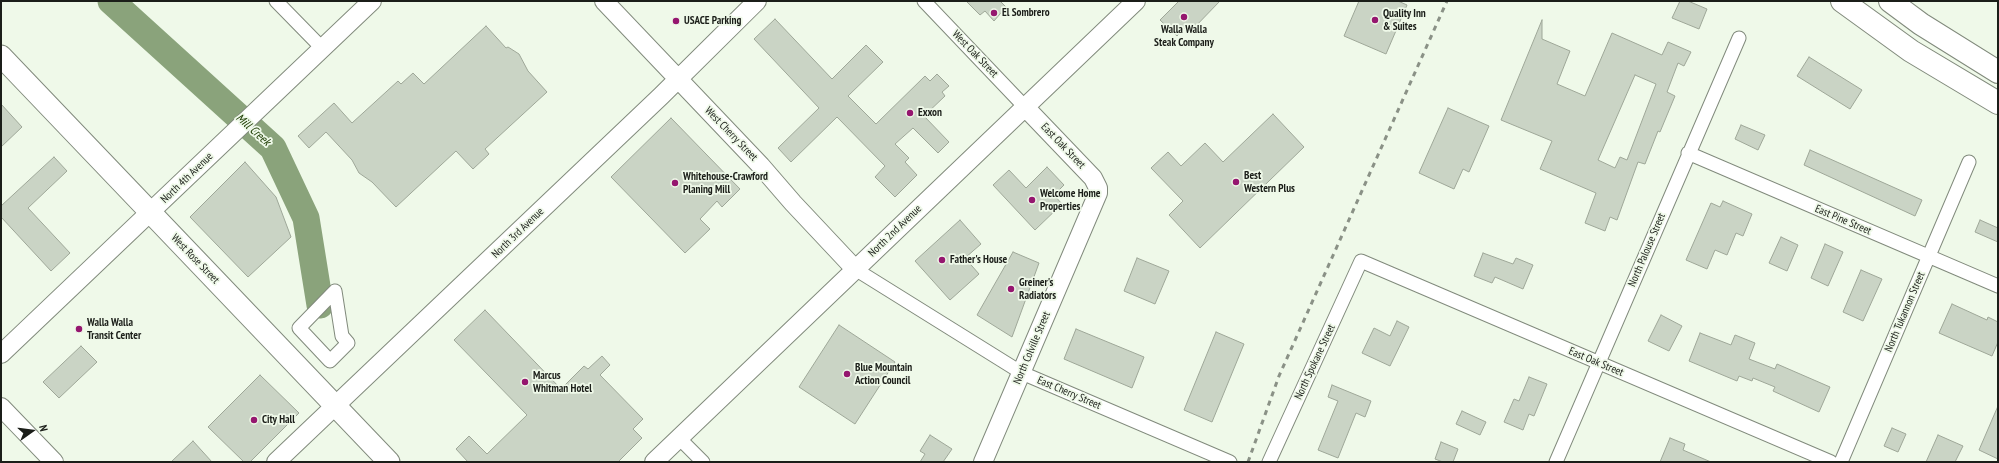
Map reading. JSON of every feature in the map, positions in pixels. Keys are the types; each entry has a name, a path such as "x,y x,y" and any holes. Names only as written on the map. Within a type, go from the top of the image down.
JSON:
{"highway":[{"path":"1842,1 1911,51 1998,103"},
{"path":"1890,1 1921,24 1998,72"}],"main road":[{"name":"West Rose Street","path":"1,56 152,212 389,462"}],"street":[{"path":"276,1 322,48"},
{"name":"North 4th Avenue","path":"1,354 152,212 372,1"},
{"name":"West Cherry Street","path":"604,1 762,166 797,208 855,269"},
{"name":"North 3rd Avenue","path":"276,462 678,79 757,1"},
{"name":"West Oak Street","path":"924,1 1025,107"},
{"name":"North 2nd Avenue","path":"654,462 1136,1"},
{"name":"North Palouse Street","path":"1556,462 1739,38"},
{"name":"East Oak Street","path":"1025,107 1093,178 1098,188"},
{"name":"East Pine Street","path":"1688,154 1998,286"},
{"name":"North Tukannon Street","path":"1841,462 1969,162"},
{"name":"North Colville Street","path":"983,462 1096,198 1098,188"},
{"name":"East Oak Street","path":"1360,261 1831,462"},
{"name":"North Spokane Street","path":"1269,462 1360,261"},
{"name":"East Cherry Street","path":"855,269 1022,373 1230,462"},
{"path":"335,291 342,336 348,343 330,361 299,328 335,291"},
{"path":"1,407 54,462"},
{"path":"679,438 703,462"}],"building":[{"name":"El Sombrero","path":"966,1 1000,1 1006,7 994,21 985,11 980,15"},
{"name":"Walla Walla Steak Company","path":"1179,1 1220,1 1191,31 1186,27 1177,36 1160,20"},
{"name":"Quality Inn & Suites","path":"1359,1 1398,1 1407,5 1386,54 1344,36"},
{"path":"1680,1 1688,1 1707,9 1699,29 1672,18"},
{"path":"775,19 832,79 866,45 883,62 848,96 876,124 925,76 930,81 937,74 949,86 942,92 945,96 924,116 949,142 938,153 913,128 895,144 909,158 905,162 917,175 895,197 875,177 885,166 837,117 791,162 778,148 819,108 754,39"},
{"path":"1542,20 1542,39 1570,51 1557,84 1585,96 1612,33 1662,55 1668,42 1691,52 1684,66 1678,63 1667,92 1675,96 1660,132 1658,131 1645,164 1638,162 1617,220 1610,217 1605,231 1585,223 1596,193 1540,169 1552,141 1501,120","holes":["1635,75 1656,84 1627,160 1620,157 1615,168 1598,160"]},
{"path":"486,26 506,48 508,47 519,54 528,71 547,92 485,149 489,154 473,169 456,151 396,207 372,182 359,173 352,160 326,132 309,148 298,136 334,103 352,123 398,81 401,84 413,73 424,84"},
{"path":"1809,57 1862,90 1850,109 1797,76"},
{"path":"1,104 22,127 1,147"},
{"path":"1448,108 1489,126 1469,172 1463,169 1454,189 1419,173"},
{"name":"Best Western Plus","path":"1273,114 1304,147 1200,248 1169,215 1183,201 1151,168 1168,152 1181,166 1205,143 1223,162"},
{"name":"Whitehouse-Crawford Planing Mill","path":"671,118 740,189 722,207 717,201 700,219 710,229 685,253 611,177"},
{"path":"1741,125 1765,135 1758,150 1735,139"},
{"path":"1810,150 1922,200 1915,216 1804,165"},
{"path":"54,157 67,171 28,208 70,253 51,271 1,217 1,206"},
{"path":"245,162 276,197 291,237 248,277 190,217"},
{"name":"Welcome Home Properties","path":"1047,167 1064,185 1054,195 1062,204 1035,230 993,185 1009,170 1026,188"},
{"path":"1723,201 1752,214 1743,236 1736,233 1727,255 1715,250 1707,269 1686,260 1711,203 1720,207"},
{"name":"Father's House","path":"960,220 981,244 965,258 979,274 950,300 915,261"},
{"path":"1980,220 1998,228 1998,242 1975,232"},
{"path":"1781,237 1798,245 1787,271 1769,263"},
{"path":"1825,244 1843,252 1828,286 1811,278"},
{"name":"Greiner's Radiators","path":"1013,252 1039,263 1012,337 977,315"},
{"path":"1483,253 1513,264 1516,258 1533,265 1523,289 1495,277 1492,283 1474,276"},
{"path":"1137,258 1169,271 1155,304 1124,291"},
{"path":"1861,270 1882,279 1863,321 1843,312"},
{"path":"1952,304 1987,320 1988,317 1998,322 1998,342 1992,356 1939,333"},
{"name":"Marcus Whitman Hotel","path":"485,310 561,389 584,366 588,369 602,356 610,365 600,375 643,419 633,429 642,438 618,462 468,462 456,449 469,436 487,454 527,415 454,340"},
{"path":"1661,315 1682,326 1669,351 1648,341"},
{"path":"1397,321 1409,327 1390,366 1362,353 1374,328 1390,336"},
{"name":"Blue Mountain Action Council","path":"839,325 895,362 855,424 799,387"},
{"path":"1076,329 1144,357 1132,388 1064,359"},
{"path":"1216,332 1244,344 1212,422 1184,410"},
{"path":"1700,333 1731,345 1735,335 1755,343 1749,359 1775,369 1777,364 1830,387 1819,412 1773,391 1775,387 1753,378 1752,381 1739,376 1737,381 1689,361"},
{"path":"81,346 97,362 59,398 43,382"},
{"name":"City Hall","path":"260,375 299,413 250,462 244,462 208,427"},
{"path":"1529,377 1547,384 1534,416 1529,414 1523,430 1504,422 1514,399 1519,401"},
{"path":"1332,385 1371,401 1365,417 1356,413 1338,458 1318,450 1338,401 1328,397"},
{"path":"1998,406 1998,459 1979,450"},
{"path":"1462,411 1486,422 1480,435 1456,424"},
{"path":"1892,428 1906,434 1898,452 1884,446"},
{"path":"930,435 952,449 943,462 920,462 925,454 920,451"},
{"path":"1938,435 1963,446 1955,462 1926,462"},
{"path":"1670,438 1685,444 1683,450 1711,462 1660,462"},
{"path":"193,441 212,462 171,462"},
{"path":"1441,442 1458,449 1453,462 1443,462 1435,459"}],"waterway":[{"name":"Mill Creek","path":"111,1 273,148 306,218 320,305"}],"railway":[{"path":"1248,462 1279,376 1447,1"}],"place":[{"name":"El Sombrero","path":"994,13"},
{"name":"Walla Walla Steak Company","path":"1184,17"},
{"name":"Quality Inn & Suites","path":"1375,20"},
{"name":"USACE Parking","path":"676,21"},
{"name":"Exxon","path":"910,113"},
{"name":"Best Western Plus","path":"1236,182"},
{"name":"Whitehouse-Crawford Planing Mill","path":"675,183"},
{"name":"Welcome Home Properties","path":"1032,200"},
{"name":"Father's House","path":"942,260"},
{"name":"Greiner's Radiators","path":"1011,289"},
{"name":"Walla Walla Transit Center","path":"79,329"},
{"name":"Blue Mountain Action Council","path":"847,374"},
{"name":"Marcus Whitman Hotel","path":"525,382"},
{"name":"City Hall","path":"254,420"}]}
